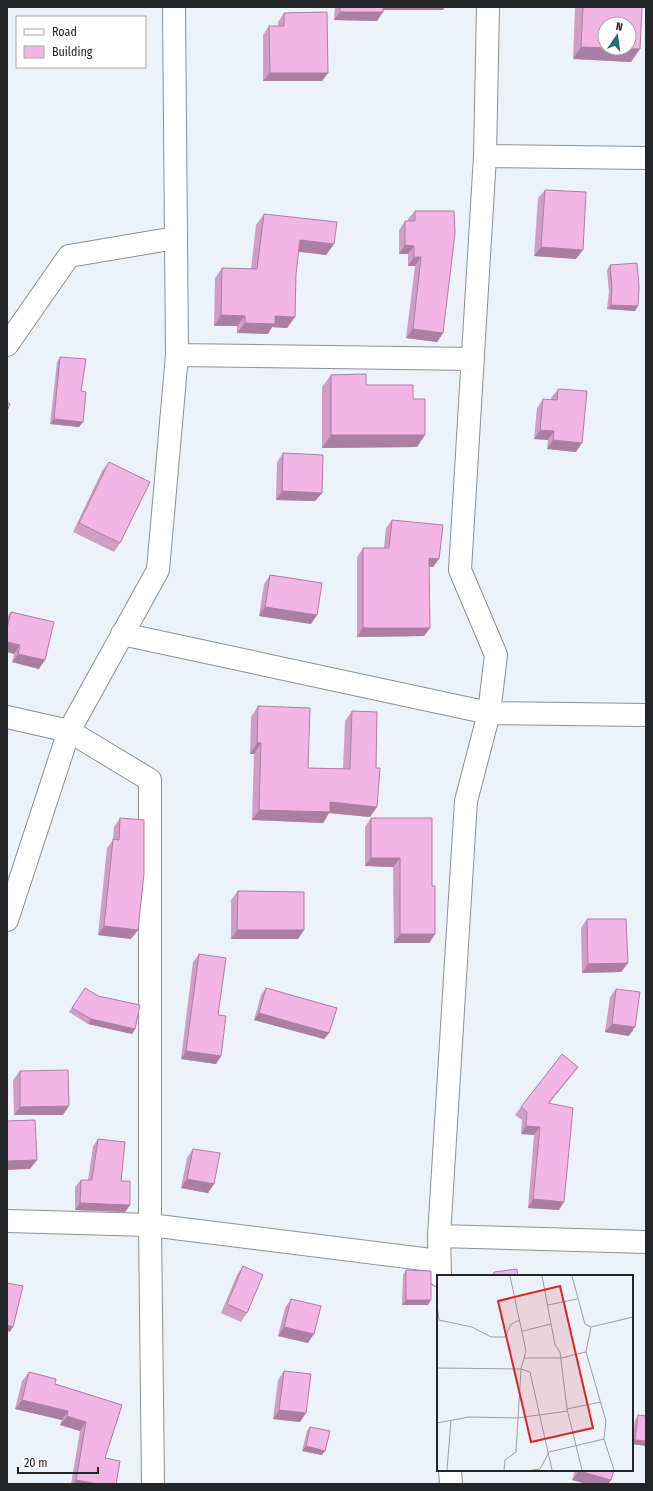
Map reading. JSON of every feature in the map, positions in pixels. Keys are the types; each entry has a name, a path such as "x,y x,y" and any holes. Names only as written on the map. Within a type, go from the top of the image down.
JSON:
{"street":[{"path":"7,920 69,731 158,570 177,355 174,7"},
{"path":"7,1221 150,1225 440,1268 439,1236 466,801 489,713 496,655 460,570 485,156 488,7"},
{"path":"485,156 646,158"},
{"path":"7,345 69,256 175,238"},
{"path":"177,355 473,359"},
{"path":"122,634 489,713 646,715"},
{"path":"7,717 69,731 150,780 150,1225 153,1484"},
{"path":"439,1236 646,1242"},
{"path":"450,1471 451,1484"}],"building":[{"path":"340,7 383,7 383,12 340,12"},
{"path":"583,7 642,7 640,49 637,49 637,16 597,16 597,48 581,47"},
{"path":"327,12 328,73 270,73 269,26 284,26 284,13"},
{"path":"545,190 586,192 583,250 541,247"},
{"path":"415,211 454,211 455,233 443,333 413,329 421,257 414,257 414,246 405,245 405,221 415,221"},
{"path":"264,214 337,222 334,244 300,240 296,274 295,317 275,316 275,324 245,323 245,316 221,315 222,268 257,269"},
{"path":"637,263 639,286 638,306 611,305 612,288 610,265"},
{"path":"60,357 86,359 81,391 86,392 83,422 54,419"},
{"path":"366,374 366,385 413,385 413,399 425,399 425,435 331,435 331,375"},
{"path":"558,389 587,391 582,443 553,440 554,431 540,430 543,399 557,400"},
{"path":"7,402 10,404 7,411"},
{"path":"283,453 323,455 322,493 282,491"},
{"path":"109,462 150,482 120,543 79,523"},
{"path":"392,520 443,525 439,559 429,558 430,628 363,628 363,548 389,548"},
{"path":"270,575 322,583 317,615 265,607"},
{"path":"11,612 54,622 45,660 18,654 20,645 7,642 7,628"},
{"path":"258,706 310,708 308,768 350,769 352,711 377,712 376,768 380,768 377,807 330,802 330,812 259,810 261,743 257,743"},
{"path":"120,818 144,820 144,874 138,930 104,926 113,839 119,840"},
{"path":"371,818 432,818 432,886 435,886 435,934 400,934 400,858 371,858"},
{"path":"238,891 304,892 304,930 237,930"},
{"path":"587,919 626,919 628,963 588,964"},
{"path":"199,954 226,958 218,1015 226,1016 221,1056 186,1051"},
{"path":"85,988 98,996 140,1005 135,1029 91,1019 72,1008"},
{"path":"266,988 337,1008 329,1033 259,1013"},
{"path":"616,989 640,992 635,1027 612,1024"},
{"path":"562,1054 578,1067 548,1103 573,1108 564,1202 533,1199 540,1127 526,1126 527,1112 521,1107"},
{"path":"68,1070 69,1106 20,1107 20,1071"},
{"path":"35,1120 37,1160 7,1161 7,1121"},
{"path":"98,1139 125,1142 121,1181 130,1181 130,1205 80,1203 81,1180 92,1180"},
{"path":"193,1149 220,1153 214,1184 187,1179"},
{"path":"243,1266 263,1275 247,1313 227,1304"},
{"path":"517,1269 518,1275 494,1275 494,1272"},
{"path":"406,1270 431,1271 431,1300 406,1300"},
{"path":"7,1283 23,1286 13,1327 7,1325"},
{"path":"291,1299 321,1306 314,1334 284,1327"},
{"path":"284,1371 311,1374 306,1413 279,1410"},
{"path":"29,1372 56,1379 55,1384 122,1405 105,1458 120,1461 116,1484 98,1484 76,1480 86,1422 67,1416 68,1411 22,1400"},
{"path":"638,1415 646,1416 646,1441 635,1440"},
{"path":"310,1427 330,1431 325,1451 306,1446"},
{"path":"579,1471 614,1471 611,1480"}]}
